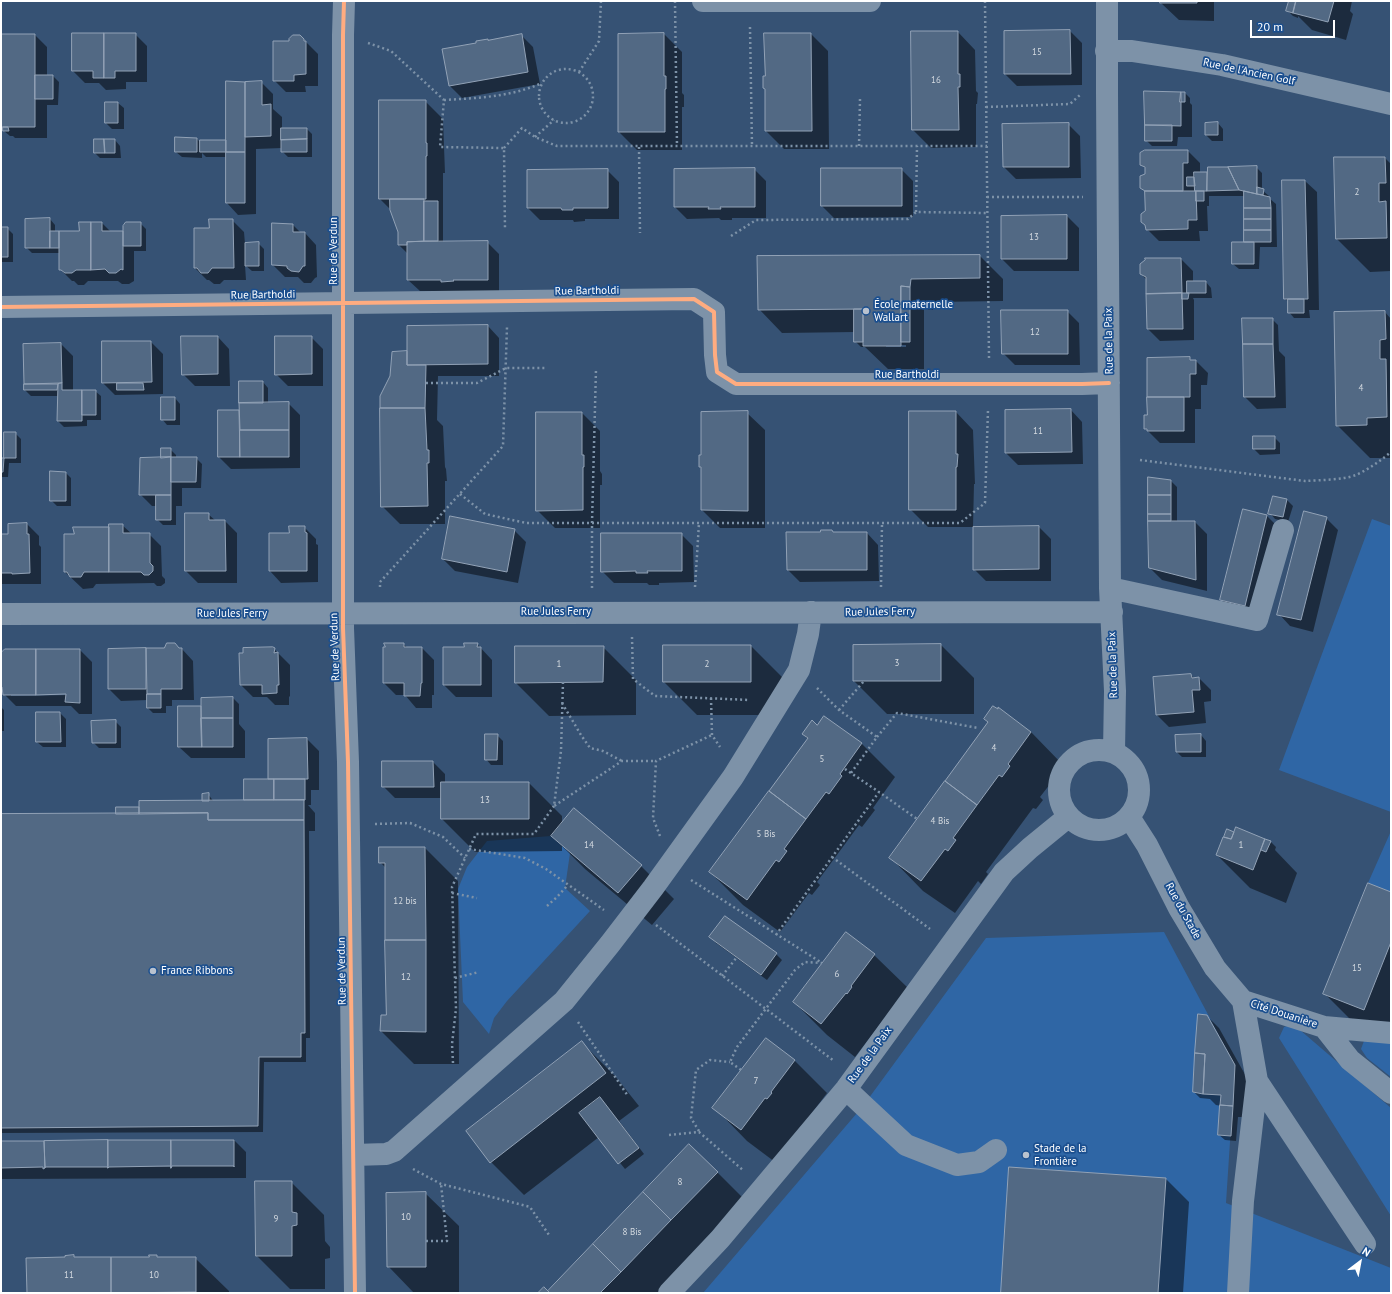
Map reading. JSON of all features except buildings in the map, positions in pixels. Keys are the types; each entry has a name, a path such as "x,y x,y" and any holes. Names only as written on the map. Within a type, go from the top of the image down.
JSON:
{"street":[{"name":"Rue de Verdun","path":"344,1 343,613 349,825 355,1293"},
{"path":"703,1 870,1"},
{"name":"Rue de la Paix","path":"1108,1 1106,92 1110,588 1115,691 1114,752"},
{"name":"Rue de l'Ancien Golf","path":"1106,51 1132,52 1222,65 1391,104"},
{"name":"Rue Bartholdi","path":"1,307 694,299 714,312 717,372 736,384 1066,384 1109,382"},
{"path":"1110,588 1257,620 1283,530"},
{"name":"Rue Jules Ferry","path":"1,614 880,611 1112,612"},
{"path":"354,1155 386,1154 394,1151 564,1001 631,917 736,771 800,670 811,612"},
{"path":"1101,749 1114,752 1125,759 1134,769 1138,781 1139,794 1136,806 1129,817 1118,826 1106,830 1092,830 1079,826 1068,817 1061,806 1058,792 1059,779 1065,766 1075,757 1087,751 1101,749"},
{"name":"Rue de la Paix","path":"669,1293 720,1239 851,1083 1004,872 1030,848 1068,817"},
{"name":"Rue du Stade","path":"1129,817 1147,845 1179,908 1215,968 1243,1001"},
{"path":"1238,1293 1243,1201 1256,1081 1243,1001"},
{"name":"Cité Douanière","path":"1243,1001 1324,1027 1391,1033"},
{"name":"Cité Douanière","path":"1324,1027 1350,1060 1391,1093"},
{"path":"1256,1081 1365,1244"},
{"path":"851,1083 864,1106 906,1145 957,1165 979,1162 996,1150"}],"path":[{"path":"579,72 598,41 600,1"},
{"path":"675,1 677,146"},
{"path":"749,1 752,146"},
{"path":"985,1 989,360"},
{"path":"343,35 391,51 444,100 495,97 532,88 542,83 549,75 558,70 568,69 579,72 587,78 592,88 593,98 590,108 584,117 574,122 564,123 554,120 545,113 540,104 539,94 542,83"},
{"path":"986,107 1070,104 1083,92 1106,92"},
{"path":"859,146 860,99"},
{"path":"444,100 440,147 504,148"},
{"path":"535,138 554,120"},
{"path":"505,229 504,148 522,128 535,138 557,146 987,146"},
{"path":"639,146 640,233"},
{"path":"916,212 917,146"},
{"path":"987,197 1108,197"},
{"path":"731,236 756,220 908,219 916,212 987,213"},
{"path":"378,613 380,582 503,446 508,301"},
{"path":"426,383 477,383 506,368 547,368"},
{"path":"592,612 592,523 596,369"},
{"path":"460,494 485,514 526,523 960,523 985,503 988,404"},
{"path":"1140,460 1305,481 1326,480 1355,475 1377,463 1391,452"},
{"path":"694,612 699,523"},
{"path":"880,611 882,523"},
{"path":"630,612 633,679 655,696 780,701"},
{"path":"800,670 838,710 876,737"},
{"path":"838,710 864,681"},
{"path":"554,806 561,751 563,682"},
{"path":"711,698 712,735 736,771"},
{"path":"562,702 590,748 603,751 622,761 656,761 712,735"},
{"path":"851,773 876,737 897,713 978,728"},
{"path":"455,1097 452,1044 456,1009 452,887 476,834 534,834 554,806 622,761"},
{"path":"656,761 653,818 658,834 667,845 673,859 692,882 822,963 805,962 795,970 737,1047 730,1062"},
{"path":"845,769 917,819"},
{"path":"776,934 878,792"},
{"path":"349,825 410,823 443,837 465,858"},
{"path":"469,849 525,858 546,869 568,884 631,917 722,976 766,1009 851,1083"},
{"path":"832,857 951,944"},
{"path":"547,906 558,897 568,884"},
{"path":"452,893 477,898"},
{"path":"722,976 737,957"},
{"path":"455,978 479,972"},
{"path":"564,1001 628,1096"},
{"path":"741,1070 730,1062 710,1060 696,1070 691,1118 699,1132 763,1187"},
{"path":"669,1135 699,1132"},
{"path":"386,1154 441,1184 530,1207 549,1235"},
{"path":"426,1241 447,1240 441,1184"}],"shaded area":[{"path":"1372,519 1391,526 1391,812 1279,770"},
{"path":"1391,831 1391,892 1368,883"},
{"path":"551,836 570,853 565,888 590,911 507,1001 494,1018 489,1034 463,1002 458,889 467,867 487,841"},
{"name":"Stade de la Frontière","path":"1164,932 1235,1065 1226,1203 1391,1268 1391,1293 703,1293 863,1106 986,938"},
{"path":"1293,1024 1391,1108 1391,1216 1279,1038 1284,1027"},
{"path":"1364,1041 1391,1043 1391,1077 1367,1058 1361,1049"}],"cycle path":[{"path":"344,1 343,628 348,762 355,1293"},
{"path":"1,307 694,299 714,312 717,372 736,384 1109,383"}],"place":[{"name":"École maternelle Wallart","path":"866,311"},
{"name":"France Ribbons","path":"153,971"},
{"name":"Stade de la Frontière","path":"1026,1155"}]}
